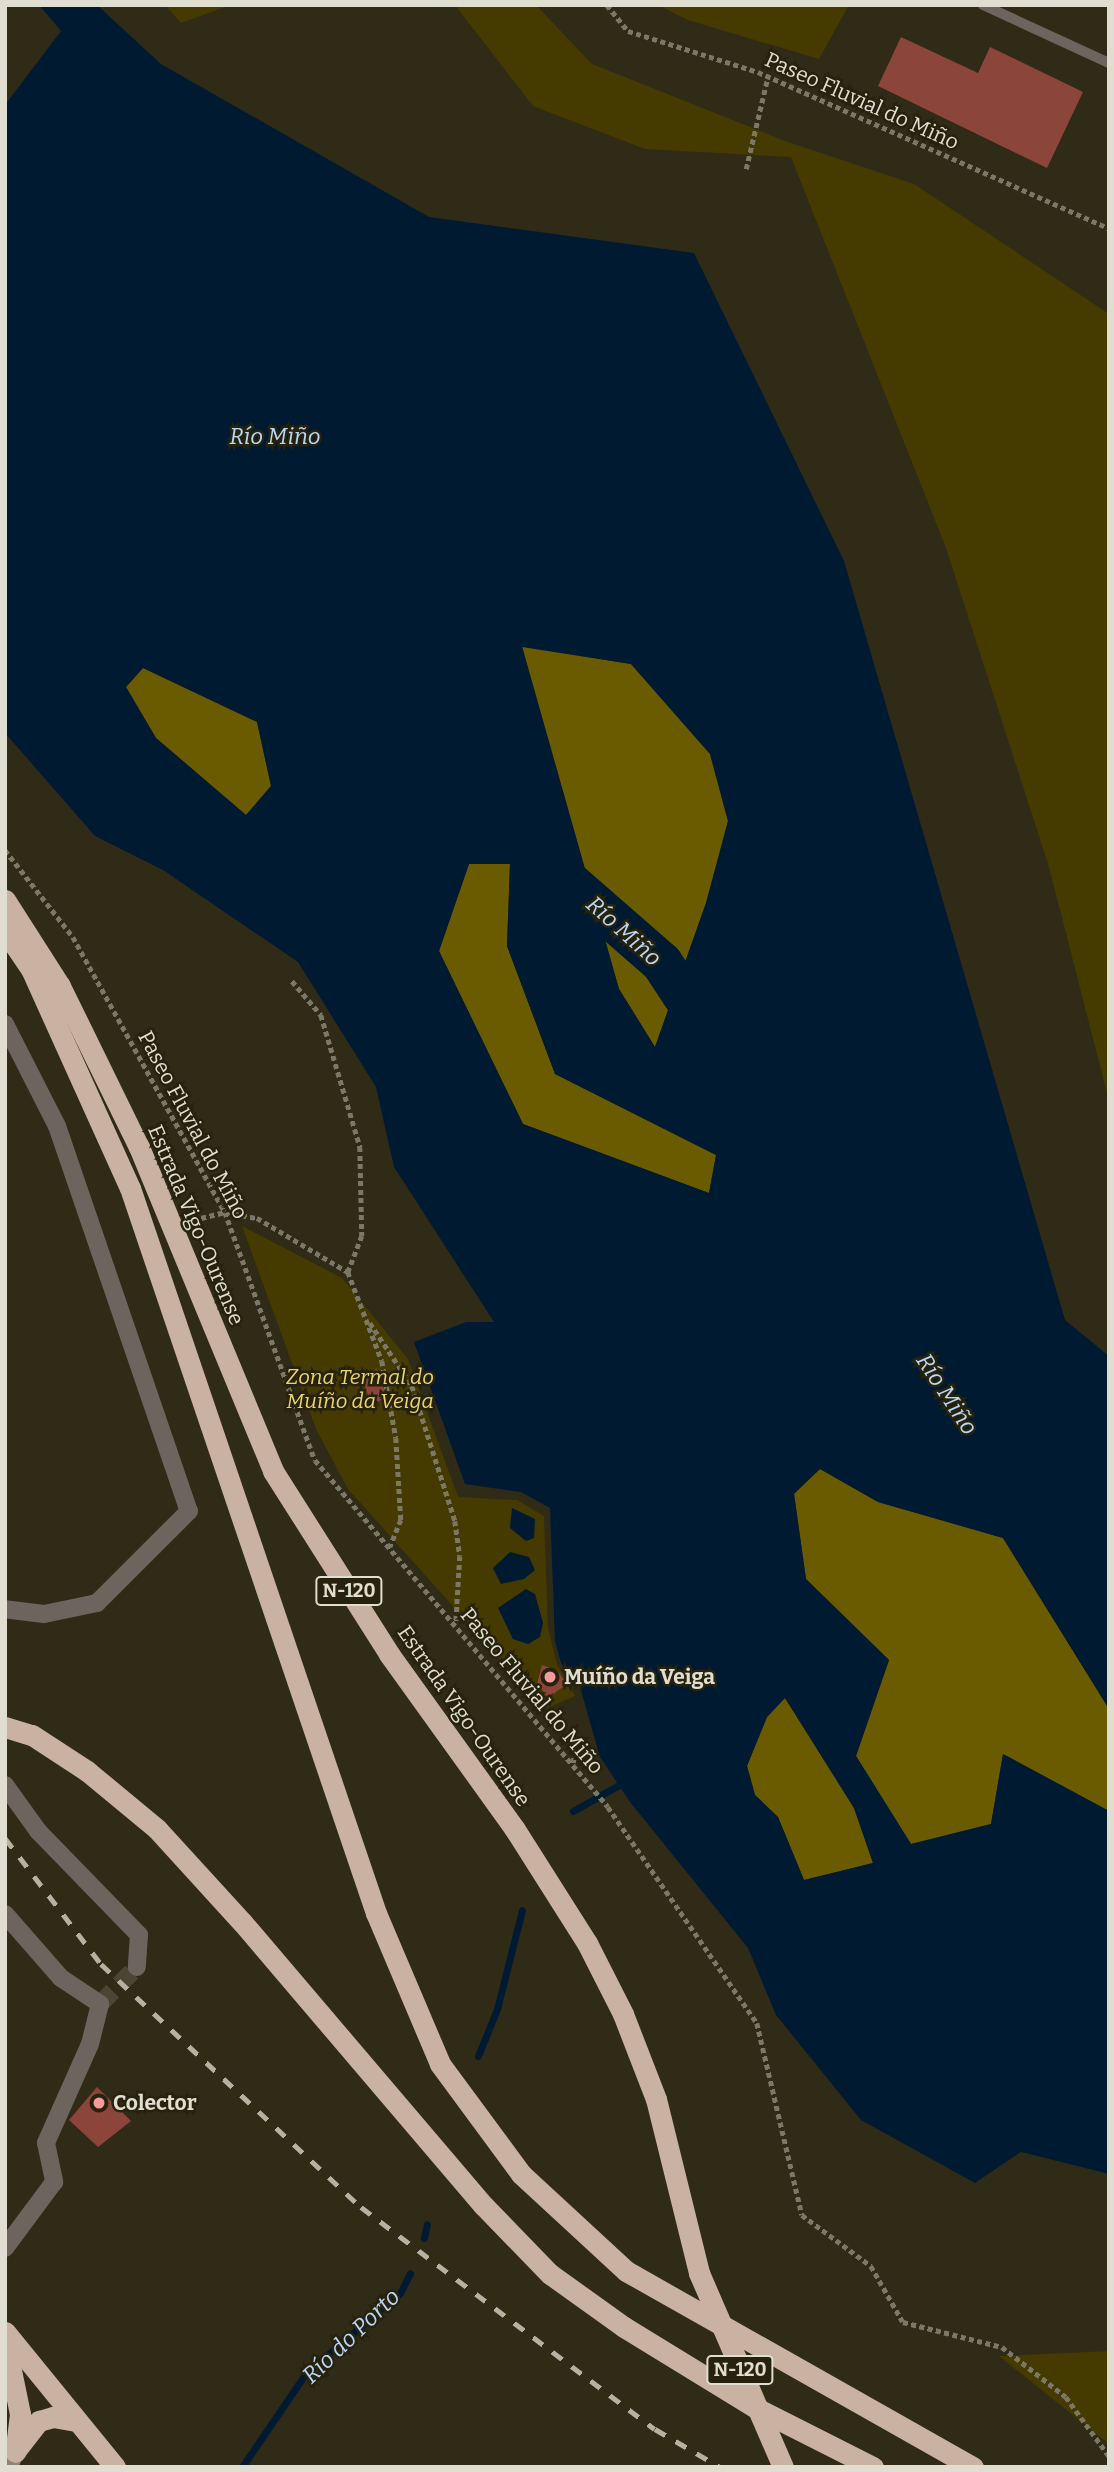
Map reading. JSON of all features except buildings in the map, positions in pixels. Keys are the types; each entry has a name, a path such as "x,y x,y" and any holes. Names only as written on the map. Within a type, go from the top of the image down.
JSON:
{"highway":[{"name":"Estrada Vigo-Ourense","path":"5,900 60,986 139,1147 273,1471 389,1654 514,1828 587,1943 617,2002 656,2099 699,2273"},
{"path":"5,931 31,969 130,1188 376,1913 440,2064 521,2174 626,2271 973,2467"},
{"path":"5,1727 32,1735 87,1771 157,1829 242,1922 484,2206 550,2274 624,2327 756,2408 873,2467"},
{"name":"N-120","path":"699,2273 742,2407 767,2467"},
{"name":"N-120","path":"699,2273 783,2467"},
{"path":"5,2332 116,2467"},
{"path":"5,2341 20,2414 12,2459"},
{"path":"12,2459 39,2421 53,2417 76,2421"}],"street":[{"path":"5,1024 57,1126 189,1511 97,1603 44,1614 5,1609"},
{"path":"5,1785 38,1831 139,1935 137,1967"},
{"path":"5,1914 61,1978 100,2004 90,2044 46,2143 54,2182 5,2248"}],"lane":[{"path":"983,5 1109,63"}],"path":[{"name":"Paseo Fluvial do Miño","path":"607,5 628,31 768,76 1109,228"},
{"path":"746,169 768,76"},
{"name":"Paseo Fluvial do Miño","path":"5,850 73,937 225,1212 315,1460 608,1807 757,2023 802,2215 871,2266 903,2322 1002,2347 1066,2397 1109,2456"},
{"path":"292,981 321,1015 360,1147 362,1236 348,1272"},
{"path":"193,1220 225,1212 257,1218 348,1272 382,1361 396,1438 401,1520 390,1547"},
{"path":"364,1314 412,1386 456,1521 460,1556 456,1624"},
{"path":"573,1764 576,1738"}],"green space":[{"path":"165,5 231,5 181,23"},
{"path":"455,5 536,5 592,64 785,141 914,184 1109,314 1109,1101 1049,867 946,548 791,157 645,149 533,106"},
{"path":"658,5 849,5 819,59 688,20"},
{"name":"Zona Termal do Muíño da Veiga","path":"242,1226 342,1278 408,1359 458,1497 517,1500 544,1516 548,1628 557,1664 575,1696 545,1709 348,1489 316,1429","holes":["557,1670 567,1684 548,1698 537,1683 540,1671"]},
{"path":"1109,2351 1109,2444 999,2356"}],"shaded area":[{"path":"522,646 631,664 710,754 728,821 706,903 655,1047 619,989"},
{"path":"143,668 257,722 271,786 246,815 156,738 126,687"},
{"path":"510,863 507,946 555,1074 716,1155 709,1193 523,1124 439,951 469,864"},
{"path":"820,1469 878,1502 1003,1538 1109,1709 1109,1811 1003,1754 991,1824 911,1844 856,1756 889,1660 806,1579 794,1493"},
{"path":"785,1698 854,1808 873,1863 804,1880 778,1817 755,1795 747,1766 767,1717"}],"water":[{"name":"Río Miño","path":"39,5 97,5 161,64 429,217 694,253 844,561 1065,1320 1109,1356 1109,1709 1003,1538 878,1502 820,1469 794,1494 806,1579 889,1660 856,1756 911,1844 991,1824 1003,1754 1109,1811 1109,2174 1021,2152 975,2183 861,2120 776,2015 748,1948 630,1802 600,1757 580,1687 561,1663 555,1641 550,1508 521,1492 465,1484 414,1342 466,1322 494,1322 394,1167 376,1087 298,962 163,870 95,836 5,733 5,105 61,31","holes":["522,647 631,664 710,754 728,821 706,903 655,1047 619,989","143,668 257,722 271,786 246,815 156,738 126,687","469,864 510,864 507,946 555,1074 716,1155 709,1193 523,1124 439,951","785,1698 854,1808 873,1863 804,1880 778,1817 755,1795 747,1766 767,1717"]},
{"path":"512,1508 535,1519 534,1538 526,1541 510,1528"},
{"path":"510,1552 529,1557 535,1570 524,1579 501,1584 493,1568"},
{"path":"526,1589 535,1594 543,1623 540,1637 528,1644 513,1639 498,1608"}],"waterway":[{"name":"Río Miño","path":"552,867 662,963 708,1033"},
{"name":"Río do Porto","path":"573,1811 619,1785"},
{"name":"Río do Porto","path":"478,2056 497,2009 522,1910"},
{"name":"Río do Porto","path":"424,2238 427,2224"},
{"name":"Río do Porto","path":"242,2467 306,2373 400,2293 410,2273"}],"tunnel":[{"path":"100,2004 137,1967"}],"railway":[{"path":"5,1838 101,1964 361,2207 655,2429 720,2467"}],"place":[{"name":"Muíño da Veiga","path":"550,1677"},
{"name":"Colector","path":"99,2103"}]}
